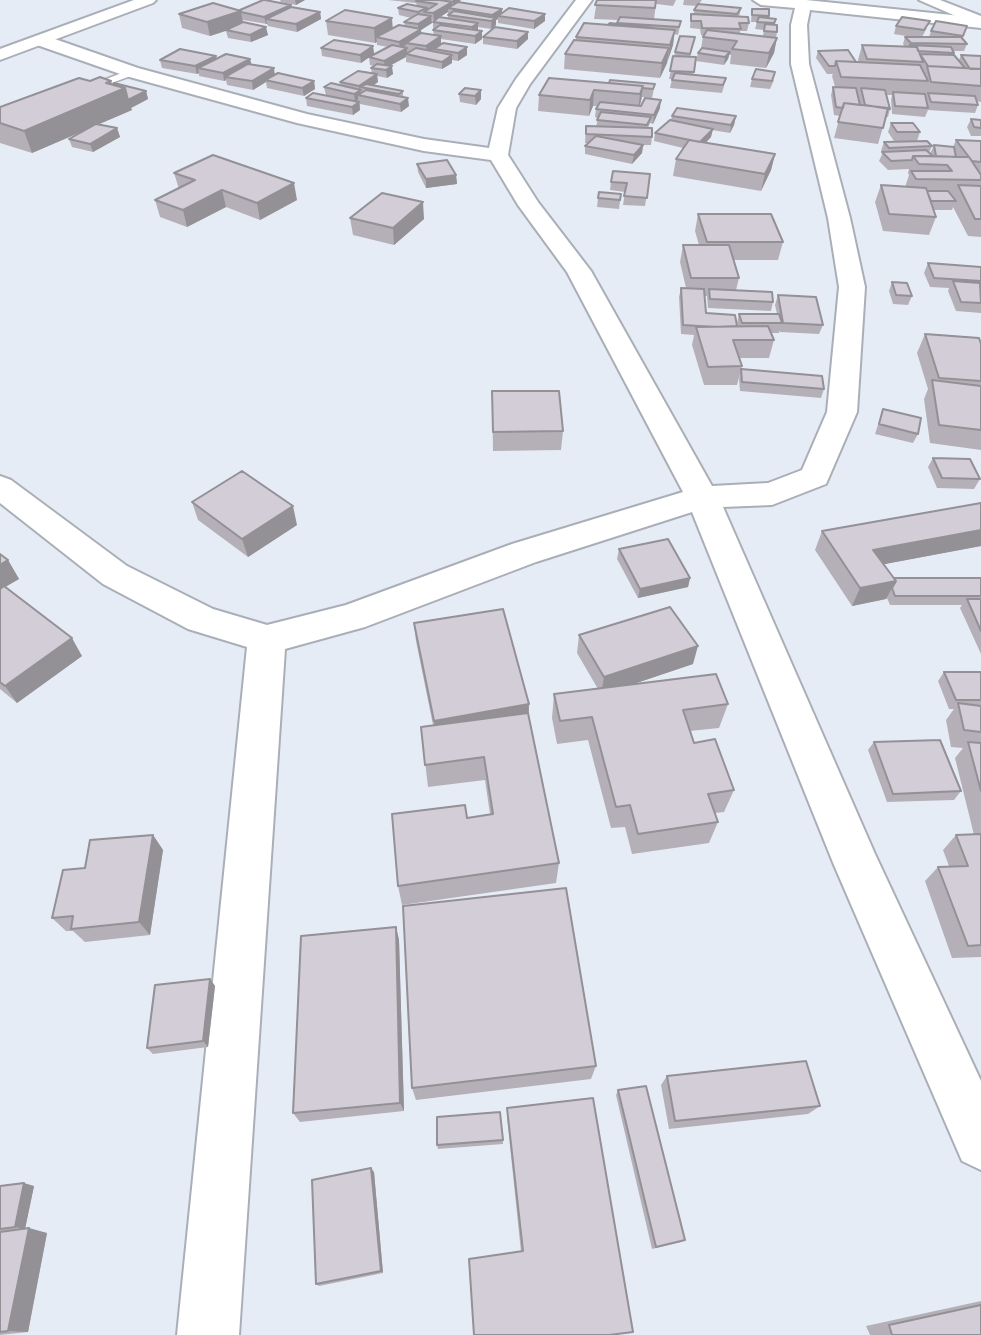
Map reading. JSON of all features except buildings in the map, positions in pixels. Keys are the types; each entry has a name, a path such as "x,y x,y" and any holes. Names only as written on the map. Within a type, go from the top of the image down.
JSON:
{"main road":[{"path":"0,55 148,0"},
{"path":"584,0 522,83 507,108 498,155 529,205 579,271 702,497 858,865 981,1142"},
{"path":"761,0 981,22"},
{"path":"927,0 981,22"},
{"path":"0,487 115,575 201,619 267,639 352,617 524,553 702,497 772,494 815,477 842,412 852,287 839,218 800,64 799,25 804,5"},
{"path":"43,41 132,72 304,118 424,145 498,155"},
{"path":"208,1335 267,639"}],"lane":[{"path":"74,93 132,72"}]}
